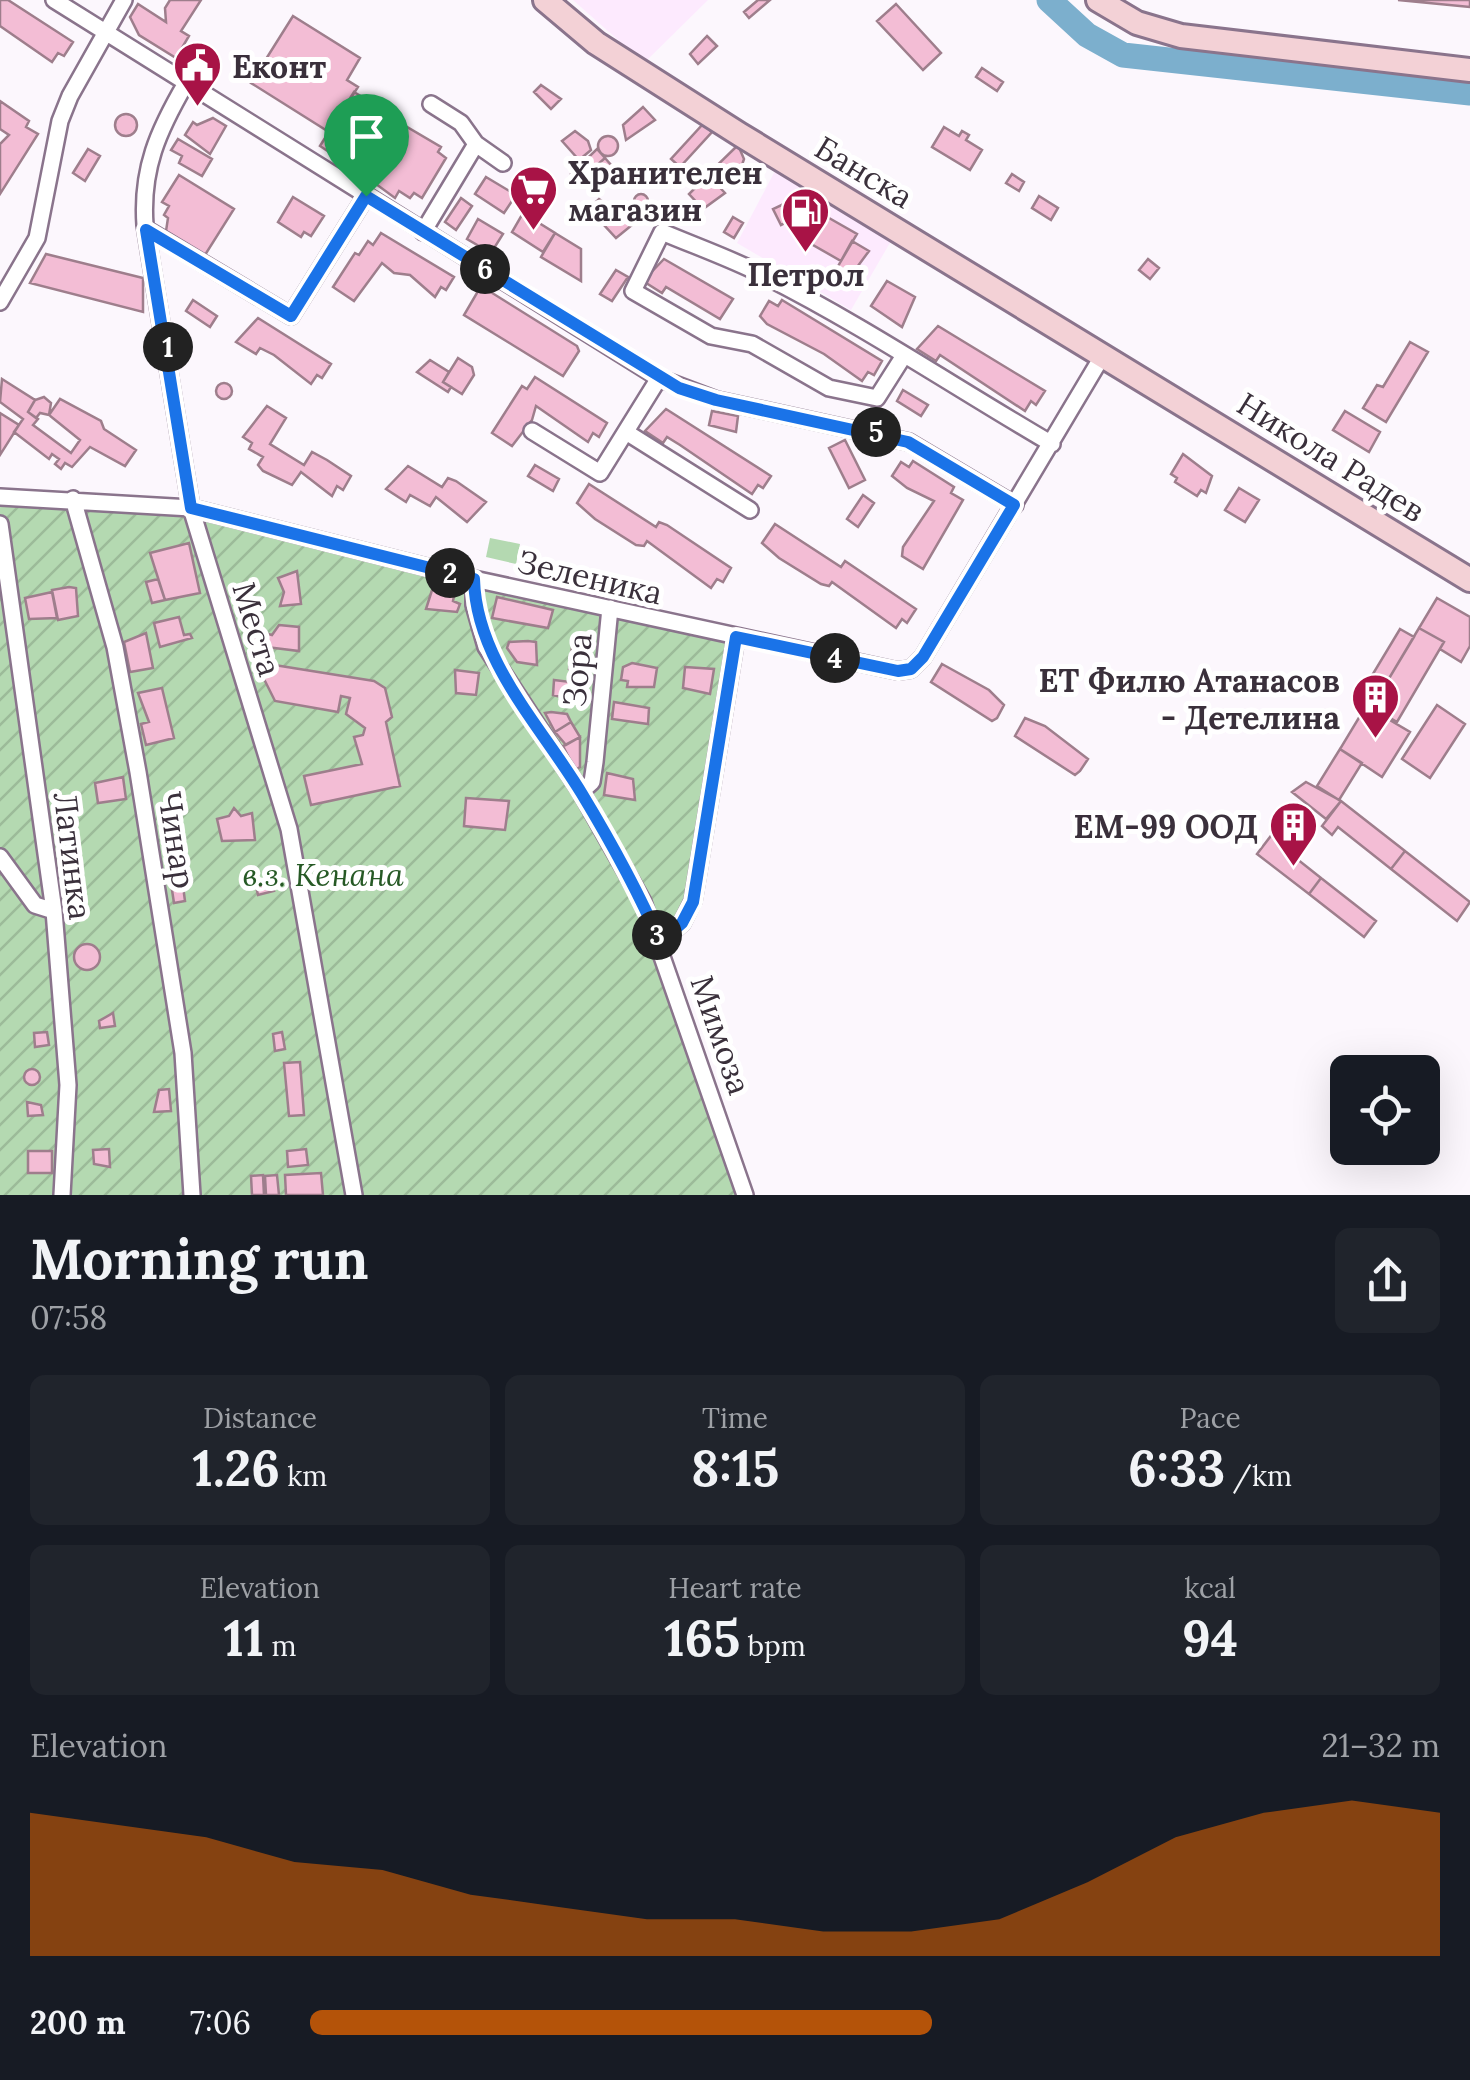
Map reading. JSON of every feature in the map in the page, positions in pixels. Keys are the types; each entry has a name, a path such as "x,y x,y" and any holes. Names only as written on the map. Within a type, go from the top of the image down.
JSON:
{"street":[{"path":"54,0 659,378 716,400 908,442 1014,505 1103,355"},
{"path":"0,302 37,238 60,120 124,0"},
{"name":"Банска","path":"545,0 596,44 1158,388"},
{"path":"1098,0 1136,23 1181,36 1470,70"},
{"name":"Места","path":"186,83 149,156 143,200 146,230 191,508 295,857 354,1195"},
{"path":"431,104 460,123 476,144 503,163"},
{"path":"423,232 476,144"},
{"path":"146,230 291,316 366,196"},
{"path":"902,357 877,398 829,388 752,344 711,336 633,291 662,232 761,274 1052,444"},
{"path":"532,432 600,474 659,378"},
{"name":"Никола Радев","path":"1158,388 1470,580"},
{"path":"626,432 750,510"},
{"name":"Зеленика","path":"0,498 191,508 474,579 898,671 911,669 1014,505"},
{"name":"Чинар","path":"73,499 114,647 138,772 182,1053 192,1195"},
{"name":"Латинка","path":"0,524 54,910 68,1085 62,1195"},
{"name":"Мимоза","path":"474,579 474,605 486,647 581,792 624,866 660,942 746,1195"},
{"name":"Зора","path":"581,792 592,782 596,762 610,608"},
{"path":"660,942 682,923 693,902 736,637"},
{"path":"0,857 35,906 54,910"}],"shaded area":[{"path":"573,0 708,0 644,63"},
{"path":"775,171 891,241 851,310 737,243"}],"green space":[{"name":"в.з. Кенана","path":"0,497 191,508 736,637 697,909 657,953 748,1195 0,1195"},
{"path":"490,538 520,544 516,564 486,557"}],"building":[{"path":"0,0 8,0 73,42 64,56 58,53 52,62 0,26"},
{"path":"170,0 201,0 181,31 189,36 176,58 139,35 130,17 138,4 166,22 165,8"},
{"path":"758,0 770,0 749,18 744,12"},
{"path":"1398,0 1470,0 1470,7"},
{"path":"896,4 941,53 923,70 877,21"},
{"path":"293,16 360,58 347,80 358,87 329,132 251,83"},
{"path":"707,36 717,46 698,64 690,54"},
{"path":"982,68 1003,82 997,91 976,77"},
{"path":"541,85 561,99 551,109 534,92"},
{"path":"354,92 382,109 347,164 320,146"},
{"path":"0,101 29,121 26,127 38,134 0,194 0,144 9,135 0,129"},
{"path":"643,107 655,120 626,140 623,125"},
{"path":"126,114 134,117 134,133 126,136 118,133 115,125 118,117"},
{"path":"213,118 226,126 210,154 185,135 193,122 197,125"},
{"path":"703,124 712,132 680,167 671,159"},
{"path":"396,127 404,132 407,127 441,147 438,152 446,158 422,198 414,193 410,198 399,191 395,198 365,176"},
{"path":"944,127 959,136 962,131 969,135 966,140 982,150 970,170 932,147"},
{"path":"575,131 588,141 591,150 579,160 562,141"},
{"path":"608,136 618,146 608,156 598,146"},
{"path":"178,139 212,159 202,176 179,163 182,156 171,150"},
{"path":"738,145 744,159 738,177 718,184 704,178"},
{"path":"88,149 100,156 85,181 73,173"},
{"path":"597,149 605,158 578,182 571,174"},
{"path":"605,158 612,166 583,186 578,182"},
{"path":"1012,174 1024,182 1019,191 1006,183"},
{"path":"179,175 234,209 205,255 166,231 168,218 164,215 169,206 162,202"},
{"path":"708,175 725,193 703,209 689,194"},
{"path":"486,177 516,195 504,213 475,194"},
{"path":"641,194 648,201 641,208 634,201"},
{"path":"1039,196 1058,208 1051,220 1032,208"},
{"path":"293,197 324,216 311,236 304,232 301,237 278,222"},
{"path":"461,198 472,206 456,230 445,222"},
{"path":"599,199 612,208 599,219 589,208"},
{"path":"788,202 795,218 781,225 773,209"},
{"name":"Хранителен магазин","path":"523,213 555,233 543,252 512,232"},
{"path":"618,213 632,225 616,238 604,225"},
{"path":"822,214 857,234 841,261 806,241"},
{"path":"733,217 743,223 734,238 724,232"},
{"path":"478,219 503,234 491,253 467,239"},
{"path":"381,233 454,277 446,290 441,287 435,297 410,275 394,273 382,263 354,301 333,287 355,253 359,255 368,241 373,245"},
{"path":"555,233 581,249 581,281 541,257"},
{"path":"852,241 869,251 849,278 836,270"},
{"path":"46,254 143,278 143,312 30,283"},
{"path":"664,259 733,299 720,319 666,287 662,293 643,281"},
{"path":"1148,259 1159,268 1150,279 1139,270"},
{"path":"616,270 628,277 612,301 600,294"},
{"path":"887,281 915,297 902,327 871,306"},
{"path":"481,286 577,346 579,351 563,376 464,315"},
{"path":"193,300 217,316 210,327 186,311"},
{"path":"782,300 882,361 874,375 868,372 862,381 824,354 767,324 760,316 769,301 778,306"},
{"path":"258,318 331,364 322,378 317,375 311,384 274,355 260,348 256,354 236,342"},
{"path":"938,326 1045,391 1036,405 1031,401 1025,411 940,355 936,361 917,349"},
{"path":"1410,342 1428,352 1386,422 1363,408 1377,385 1383,387"},
{"path":"458,358 472,367 474,375 462,394 443,382"},
{"path":"430,360 449,372 443,382 451,387 448,392 417,372"},
{"path":"535,377 607,423 599,437 593,433 588,442 536,406 532,420 512,446 492,433 522,386 527,389"},
{"path":"2,379 35,400 28,412 38,419 33,425 71,453 80,440 49,415 60,399 101,421 104,429 136,450 125,466 90,447 72,467 65,463 61,469 55,464 59,459 52,454 49,459 14,432 23,419 0,402"},
{"path":"224,383 232,391 224,399 216,391"},
{"path":"903,390 928,405 921,416 897,401"},
{"path":"44,397 51,403 49,415 40,413 36,418 28,412 35,400"},
{"path":"267,406 286,418 270,444 304,465 312,452 327,460 351,476 343,490 337,486 332,496 301,472 292,485 263,471 258,465 263,457 249,449 252,443 243,437"},
{"path":"666,409 771,476 763,488 758,485 752,494 667,437 663,443 645,431"},
{"path":"712,411 738,416 736,432 709,425"},
{"path":"1345,411 1380,432 1369,452 1333,430"},
{"path":"0,413 19,425 0,455"},
{"path":"845,440 865,480 849,488 829,448"},
{"path":"1183,454 1212,476 1206,493 1201,490 1197,496 1175,482 1177,478 1171,474"},
{"path":"913,461 954,487 951,493 963,500 923,569 902,556 903,547 934,501 892,476 901,462 909,467"},
{"path":"535,465 559,479 553,491 528,476"},
{"path":"408,466 442,487 448,478 456,481 486,502 467,522 436,497 430,506 410,495 406,502 386,489"},
{"path":"589,484 656,527 659,522 667,525 731,568 723,582 717,579 711,588 647,541 644,546 636,545 595,519 577,503"},
{"path":"1239,488 1259,500 1245,522 1225,510"},
{"path":"863,495 874,503 858,527 847,519"},
{"path":"775,524 841,567 845,561 916,609 907,623 902,619 896,628 832,582 829,586 821,584 779,558 762,543"},
{"path":"189,543 200,593 165,600 150,553"},
{"path":"297,571 301,604 280,606 284,592 278,578"},
{"path":"158,579 165,600 152,603 146,582"},
{"path":"433,587 454,596 453,601 460,604 457,612 426,609"},
{"path":"76,588 78,616 58,620 52,590"},
{"path":"52,592 57,618 29,619 25,598"},
{"path":"497,597 553,610 548,628 492,618"},
{"path":"1437,598 1470,617 1470,646 1461,662 1440,649 1444,642 1419,628"},
{"path":"179,617 184,635 190,634 192,638 160,647 154,623"},
{"path":"279,625 299,627 299,651 249,645 250,629 272,635"},
{"path":"1419,628 1444,642 1397,722 1372,707"},
{"path":"1400,629 1414,637 1373,705 1359,697"},
{"path":"146,633 153,668 130,672 124,642"},
{"path":"509,642 536,642 537,665 517,662 507,648"},
{"path":"572,647 592,649 588,672 569,669"},
{"path":"262,663 374,681 385,688 392,717 386,722 400,786 311,805 304,776 362,764 354,737 363,735 365,728 346,714 350,698 341,696 338,712 275,701 259,669"},
{"path":"632,663 657,668 654,687 627,687 628,681 621,680 623,667"},
{"path":"942,664 989,690 1004,705 997,718 992,721 931,682"},
{"path":"685,667 714,669 710,694 683,688"},
{"path":"455,670 479,673 476,695 456,693"},
{"path":"554,680 587,684 585,703 553,695"},
{"path":"162,688 174,738 146,745 141,724 149,722 138,693"},
{"path":"614,702 649,708 648,724 612,719"},
{"path":"1437,705 1465,724 1430,778 1402,759"},
{"name":"ЕТ Филю Атанасов - Детелина","path":"1366,706 1410,732 1382,777 1340,749"},
{"path":"545,713 567,714 571,722 555,732"},
{"path":"1025,718 1045,726 1088,759 1080,771 1075,775 1015,736"},
{"path":"571,722 580,737 566,745 555,732"},
{"path":"580,737 580,767 575,770 563,746"},
{"path":"1340,749 1362,763 1339,800 1317,786"},
{"path":"607,773 633,779 635,800 604,795"},
{"path":"123,777 126,799 98,803 95,783"},
{"path":"1306,782 1341,801 1326,819 1292,792"},
{"path":"466,798 509,801 505,830 464,826"},
{"path":"1341,801 1405,851 1391,869 1338,827 1332,835 1322,826"},
{"path":"234,808 241,816 252,813 255,840 222,841 217,819 229,816"},
{"name":"ЕМ-99 ООД","path":"1273,833 1300,854 1297,859 1321,878 1309,894 1257,854"},
{"path":"1405,851 1470,902 1457,921 1391,869"},
{"path":"1321,878 1376,921 1364,937 1309,894"},
{"path":"264,880 265,884 271,883 274,891 258,895 255,882"},
{"path":"183,886 185,901 174,903 172,890"},
{"path":"87,944 96,948 100,957 96,966 87,970 78,966 74,957 78,948"},
{"path":"113,1013 115,1026 100,1028 99,1021"},
{"path":"47,1032 49,1045 35,1047 34,1033"},
{"path":"282,1032 285,1049 275,1051 273,1034"},
{"path":"300,1062 304,1115 289,1116 284,1063"},
{"path":"32,1069 40,1077 32,1085 24,1077"},
{"path":"169,1089 171,1111 154,1112 159,1090"},
{"path":"27,1102 41,1105 43,1115 28,1116"},
{"path":"109,1149 110,1167 94,1164 93,1150"},
{"path":"306,1149 308,1165 288,1167 287,1151"},
{"path":"28,1151 52,1151 52,1173 28,1173"},
{"path":"321,1173 323,1195 286,1195 285,1175"},
{"path":"263,1175 264,1195 252,1195 251,1176"},
{"path":"277,1175 279,1195 266,1195 265,1176"}],"waterway":[{"path":"1049,0 1087,35 1123,55 1470,93"}],"place":[{"name":"Еконт","path":"197,108"},
{"name":"Хранителен магазин","path":"533,232"},
{"name":"Петрол","path":"806,254"},
{"name":"ЕТ Филю Атанасов - Детелина","path":"1375,740"},
{"name":"ЕМ-99 ООД","path":"1293,868"}],"route":[{"path":"366,196 679,388 716,400 908,442 1014,505 923,657 911,669 898,671 736,637 693,902 682,923 660,942 643,902 581,792 486,647 474,605 474,579 191,508 146,230 291,316 366,196"}]}
